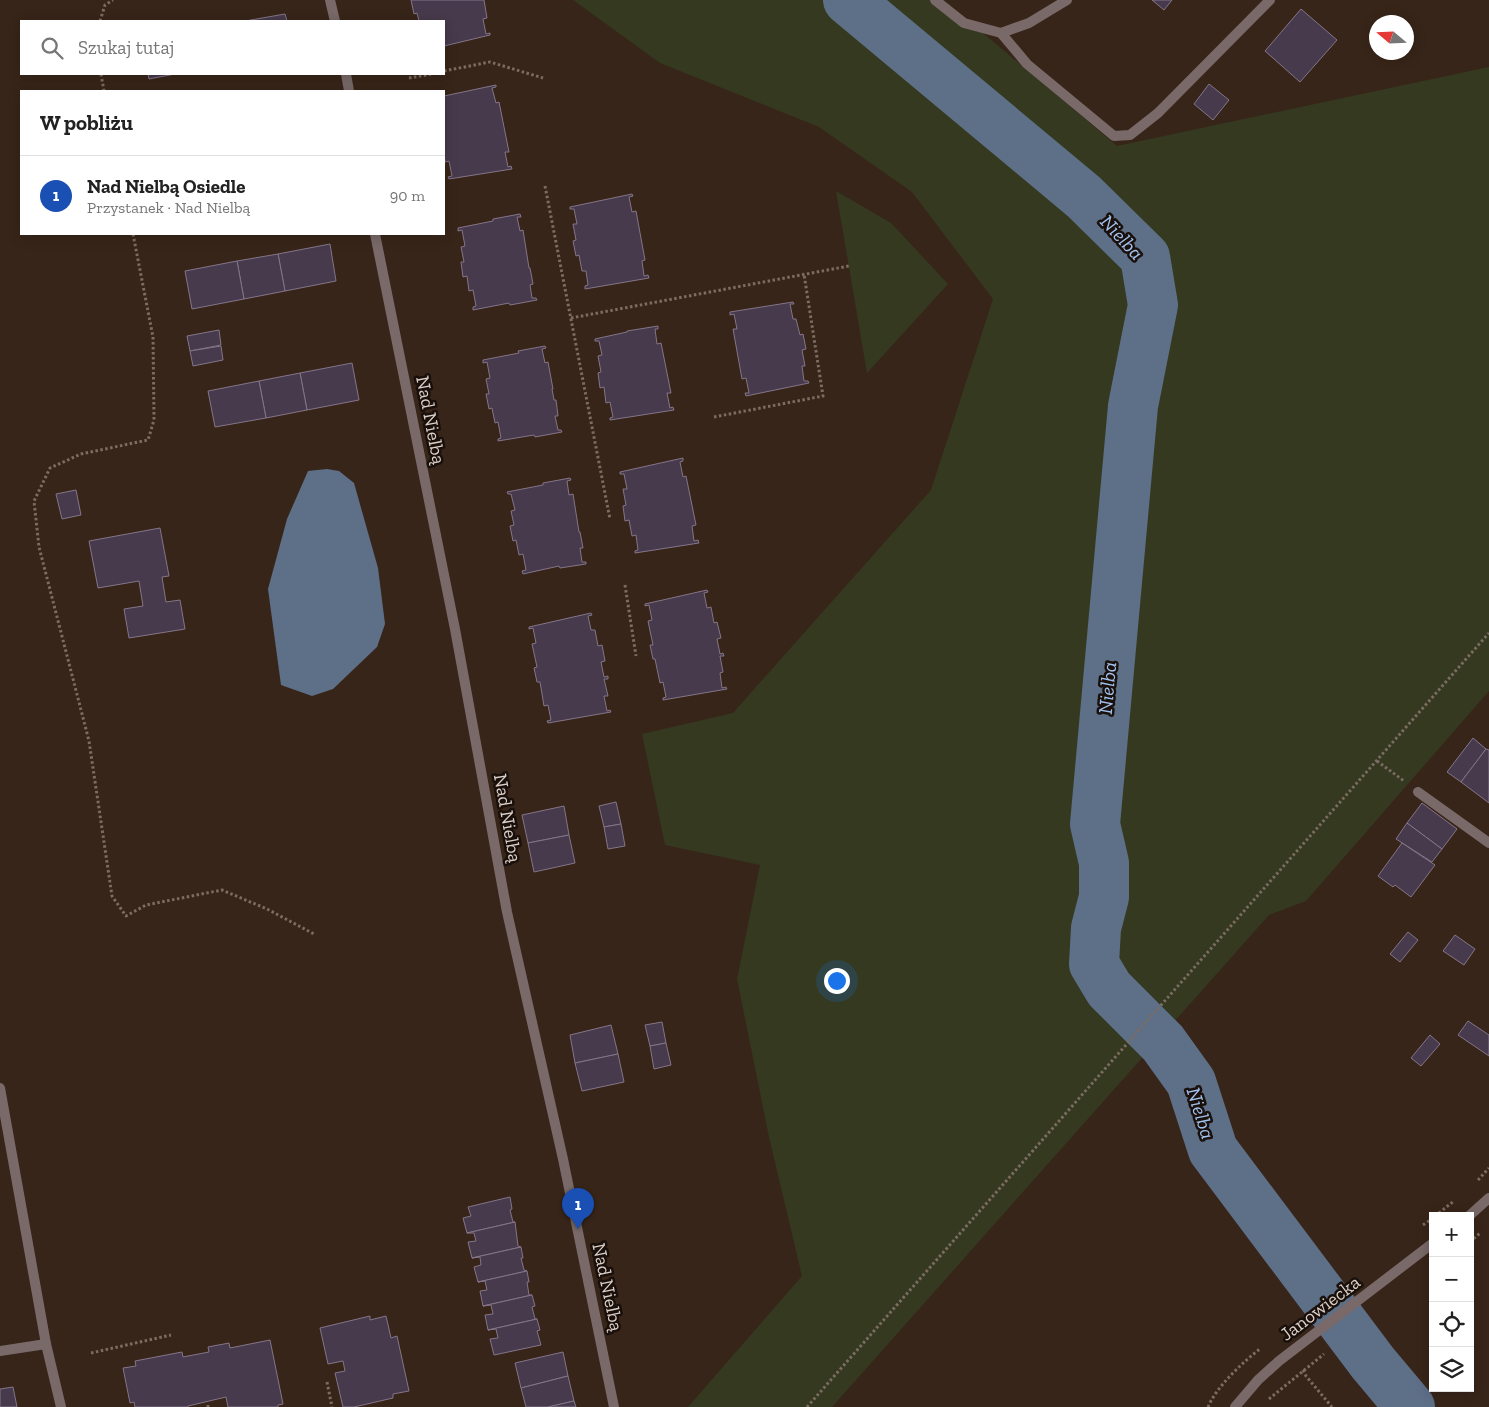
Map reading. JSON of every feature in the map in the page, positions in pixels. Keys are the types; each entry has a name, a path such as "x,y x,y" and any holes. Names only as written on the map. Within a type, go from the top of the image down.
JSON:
{"street":[{"path":"330,0 335,20"},
{"path":"935,0 964,23 1001,33 1029,23 1067,0"},
{"path":"1001,33 1027,64 1114,136 1130,135 1158,113 1270,0"},
{"path":"346,75 349,90"},
{"name":"Nad Nielbą","path":"375,235 455,629 508,912 563,1158 614,1407"},
{"path":"1418,792 1489,843"},
{"path":"0,1088 46,1344 61,1407"},
{"path":"1473,1212 1489,1198"},
{"name":"Janowiecka","path":"1235,1407 1244,1394 1258,1380 1429,1246"},
{"path":"0,1351 46,1344"}],"path":[{"path":"100,20 105,6 113,0"},
{"path":"445,71 490,62 543,78"},
{"path":"101,75 104,90"},
{"path":"409,78 426,75"},
{"path":"546,186 610,519"},
{"path":"133,235 152,337 154,420 148,440 81,454 50,468 34,501 39,547 90,741 112,896 126,916 146,905 222,890 267,909 314,934"},
{"path":"572,318 849,266"},
{"path":"714,418 823,396 804,274"},
{"path":"625,585 636,656"},
{"path":"807,1407 1489,633"},
{"path":"1377,761 1418,792"},
{"path":"91,1353 171,1335"},
{"path":"1266,1403 1330,1349"},
{"path":"1293,1351 1306,1376 1332,1407"},
{"path":"327,1382 332,1407"}],"green space":[{"path":"573,0 944,0 1117,146 1489,67 1489,691 1306,901 1269,915 832,1407 688,1407 802,1276 769,1137 737,979 760,865 665,845 642,734 733,713 931,490 993,299 912,192 819,127 660,63"},
{"path":"836,191 891,223 948,284 867,373"}],"water":[{"path":"327,469 339,471 354,483 378,568 385,624 377,647 333,689 312,696 281,685 268,589 287,519 308,471"}],"building":[{"path":"411,0 484,0 487,18 483,19 486,34 490,33 490,35 445,46 445,20 419,20 417,13 414,14"},
{"path":"1152,0 1172,0 1164,10"},
{"path":"1301,9 1337,40 1300,82 1265,51"},
{"path":"285,14 287,20 251,20"},
{"path":"148,75 170,75 149,79"},
{"path":"1209,84 1229,100 1213,120 1194,104"},
{"path":"496,85 496,87 492,88 496,103 499,102 509,152 505,152 508,167 511,166 512,169 449,179 448,177 452,176 449,161 445,162 445,96"},
{"path":"632,194 633,196 629,197 632,212 636,211 645,260 642,261 644,276 648,275 649,278 585,289 585,286 588,285 586,271 582,271 579,255 576,256 573,241 576,240 573,224 577,224 574,209 570,209 570,207"},
{"path":"520,214 521,217 517,217 520,231 523,230 533,284 530,285 532,298 537,300 473,310 473,307 476,306 473,290 469,291 467,276 463,277 461,262 464,262 461,247 465,246 462,230 458,231 458,228"},
{"path":"330,244 336,281 285,291 278,254"},
{"path":"278,254 285,291 244,299 237,261"},
{"path":"237,261 244,299 192,309 185,271"},
{"path":"793,302 794,304 790,304 793,319 796,319 800,335 803,334 806,349 802,350 805,366 802,366 804,381 809,383 746,396 745,393 749,393 746,378 742,379 733,329 737,329 734,314 730,315 730,312"},
{"path":"658,326 658,329 655,329 657,344 661,343 671,393 667,393 670,408 673,407 674,410 610,420 613,417 610,402 606,403 604,387 600,388 598,373 601,372 598,356 602,355 599,341 595,341 595,339"},
{"path":"219,330 221,345 190,351 187,336"},
{"path":"221,346 223,360 193,366 190,351"},
{"path":"545,346 546,348 542,349 545,363 548,362 554,400 556,400 558,416 555,416 558,430 562,432 498,441 501,438 498,422 495,423 492,408 489,409 486,394 489,394 486,379 490,378 487,362 483,363 483,360"},
{"path":"352,363 359,400 307,410 300,373"},
{"path":"300,373 307,410 266,418 259,381"},
{"path":"259,381 266,418 215,427 208,391"},
{"path":"683,458 683,461 680,462 683,477 686,476 696,525 692,526 694,541 698,540 699,543 635,553 638,550 636,535 632,536 629,520 625,521 623,506 626,505 623,489 627,489 624,474 620,474 620,472"},
{"path":"570,478 571,480 567,481 569,495 573,494 583,548 580,548 582,562 586,562 586,564 560,568 559,566 523,574 522,571 526,570 523,554 519,555 516,540 513,541 510,526 514,525 511,511 515,510 511,494 507,492"},
{"path":"76,490 81,515 62,519 56,494"},
{"path":"160,528 169,576 162,577 166,602 180,600 185,629 129,638 124,609 143,606 139,581 98,588 89,541"},
{"path":"707,590 708,592 704,593 707,608 711,607 714,623 717,622 721,638 717,639 720,654 723,653 724,656 720,656 723,672 720,673 722,688 726,687 727,689 663,700 666,697 663,682 660,683 650,645 653,645 648,621 652,620 649,605 645,606 645,604"},
{"path":"591,613 592,615 588,616 591,630 595,630 598,646 602,645 605,661 601,662 604,677 608,676 608,679 604,679 608,696 604,696 607,711 610,710 611,712 548,723 547,721 551,720 548,705 544,706 540,682 537,682 534,668 537,667 532,644 536,643 533,628 529,629 529,627"},
{"path":"1473,738 1486,749 1461,782 1447,772"},
{"path":"1486,749 1489,750 1489,803 1461,782"},
{"path":"616,802 621,824 604,827 599,806"},
{"path":"1422,803 1457,829 1442,849 1407,823"},
{"path":"564,806 569,835 528,843 522,815"},
{"path":"1407,823 1442,849 1432,862 1396,839"},
{"path":"621,824 625,846 608,849 604,827"},
{"path":"569,835 575,863 534,872 528,843"},
{"path":"1402,843 1435,865 1411,897 1395,885 1393,887 1378,876"},
{"path":"1408,932 1418,940 1400,962 1390,954"},
{"path":"1455,935 1475,949 1464,965 1443,951"},
{"path":"1468,1021 1489,1035 1489,1056 1458,1035"},
{"path":"662,1022 666,1043 650,1046 645,1025"},
{"path":"611,1025 618,1054 575,1063 570,1035"},
{"path":"1430,1035 1440,1044 1421,1066 1411,1058"},
{"path":"666,1043 671,1065 654,1069 650,1046"},
{"path":"618,1054 624,1082 582,1091 575,1063"},
{"path":"510,1197 512,1209 510,1210 513,1222 515,1222 467,1233 463,1218 471,1216 468,1207"},
{"path":"515,1222 518,1246 521,1247 472,1258 468,1242 476,1241 474,1233 467,1233"},
{"path":"521,1247 524,1270 527,1271 478,1282 474,1267 481,1265 480,1257 472,1258"},
{"path":"527,1271 529,1295 532,1295 483,1306 480,1291 487,1290 485,1281 478,1282"},
{"path":"532,1295 535,1306 532,1307 535,1319 537,1319 488,1330 485,1315 493,1314 491,1305 483,1306"},
{"path":"370,1316 370,1320 386,1316 391,1338 397,1336 409,1391 393,1394 393,1398 354,1407 343,1407 335,1373 345,1371 343,1361 328,1364 320,1328"},
{"path":"537,1319 540,1330 537,1331 541,1345 494,1355 490,1339 498,1338 496,1329 488,1330"},
{"path":"270,1340 283,1404 278,1405 278,1407 228,1407 226,1397 188,1407 135,1407 134,1402 130,1403 123,1368 136,1366 135,1361 182,1352 183,1357 209,1352 208,1347 229,1343 230,1348"},
{"path":"563,1352 568,1376 521,1388 515,1363"},
{"path":"568,1376 574,1401 548,1407 526,1407 521,1388"},
{"path":"13,1387 17,1407 0,1407 0,1389"},
{"path":"574,1401 576,1407 548,1407"}],"waterway":[{"name":"Nielba","path":"848,0 1084,197 1145,257 1153,305 1133,406 1095,824 1104,863 1104,897 1096,928 1094,964 1109,989 1163,1043 1191,1082 1213,1150 1373,1363 1410,1407"}],"place":[{"name":"Nad Nielbą Osiedle","path":"578,1229"}]}
